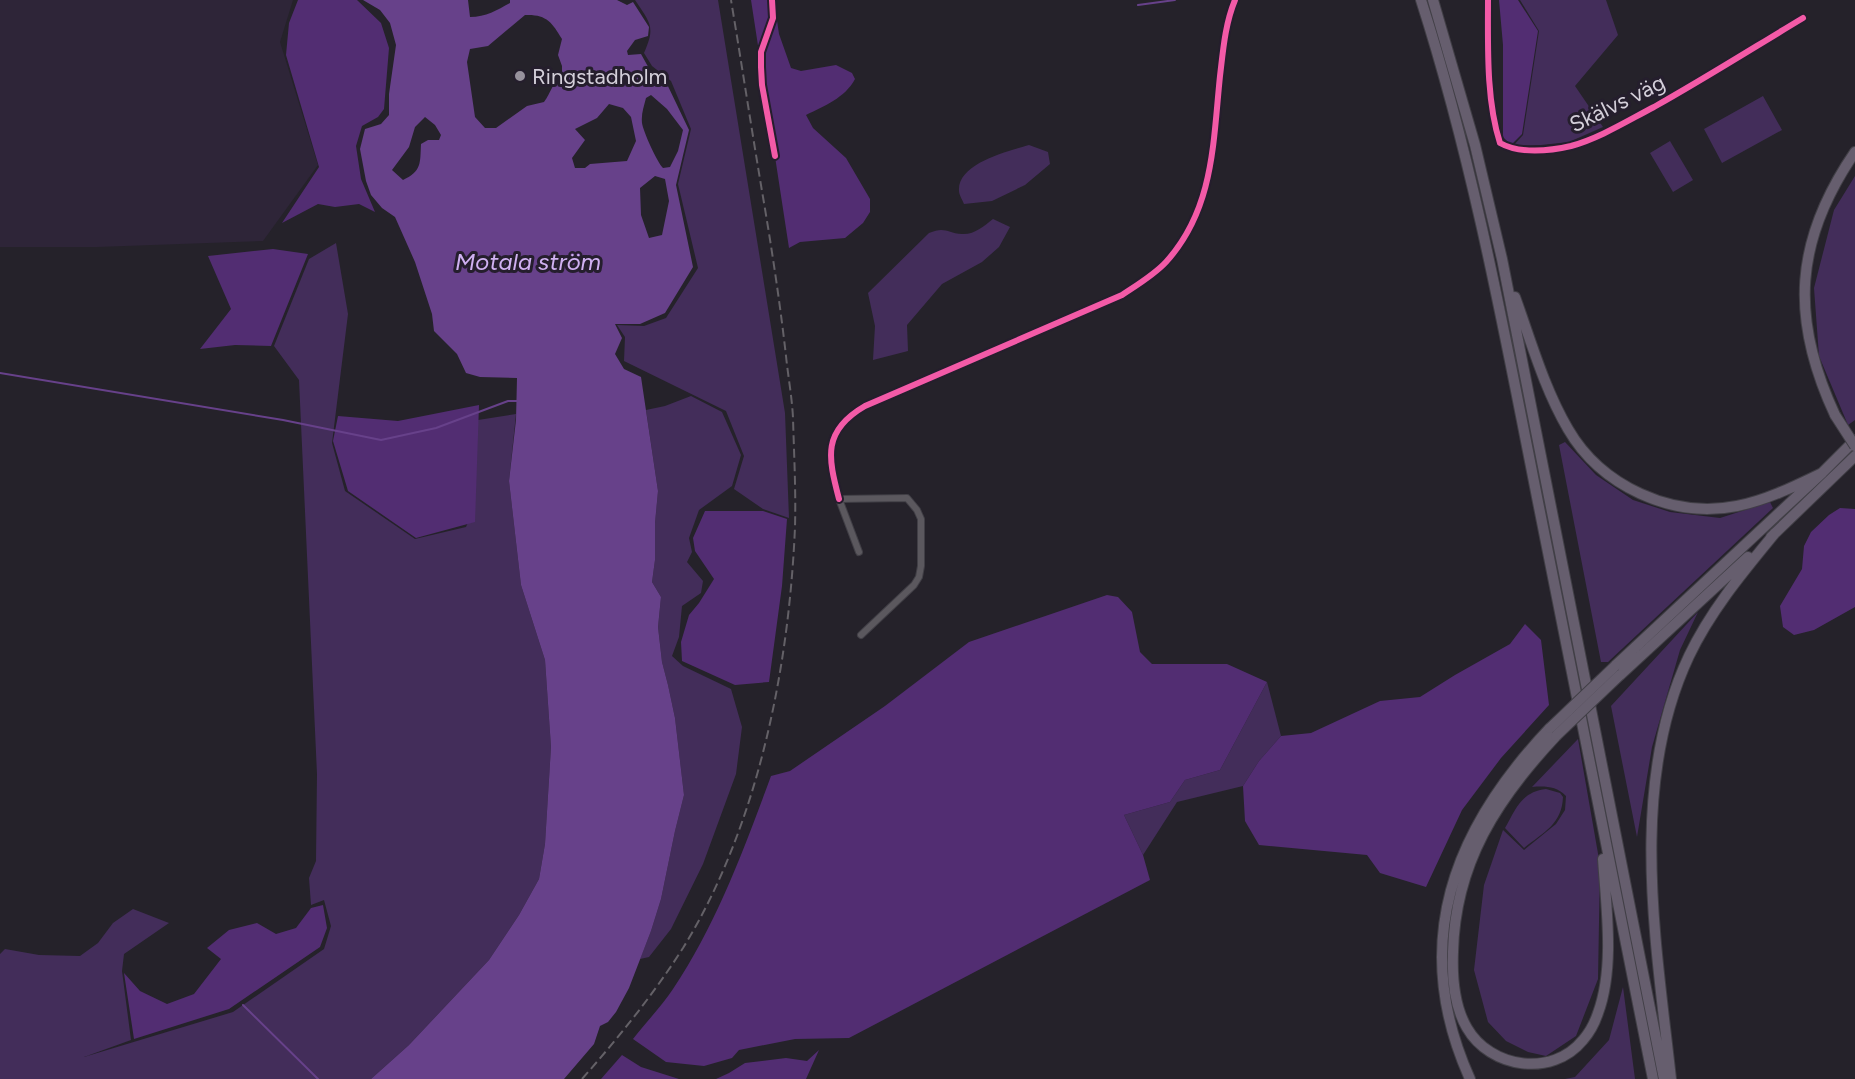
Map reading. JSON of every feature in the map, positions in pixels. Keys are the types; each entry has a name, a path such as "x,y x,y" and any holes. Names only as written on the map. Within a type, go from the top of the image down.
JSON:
{"highway":[{"path":"1421,0 1448,89 1478,210 1515,380 1653,1079"},
{"path":"1433,0 1475,145 1502,259 1664,1079"},
{"path":"1855,152 1824,206 1809,251 1804,295 1809,340 1823,388 1835,416 1855,446"},
{"path":"1502,259 1537,358 1564,422 1587,455 1616,480 1658,501 1703,509 1734,507 1753,502 1822,473"},
{"path":"1470,1079 1454,1040 1444,988 1443,938 1448,905 1463,851 1480,818 1504,781 1855,440"},
{"path":"1618,670 1775,533 1855,456"},
{"path":"1671,1079 1652,875 1653,805 1660,743 1677,685 1704,629 1736,580 1775,533"},
{"path":"1553,732 1489,822 1472,855 1455,916 1453,977 1460,1011 1466,1027 1476,1041 1502,1059 1518,1064 1533,1064 1561,1057 1582,1041 1592,1028 1599,1011 1605,983 1607,951 1601,816"}],"street":[{"path":"772,0 773,18 761,52 761,67 762,86 775,156"},
{"path":"859,552 839,499 831,469 830,454 834,439 840,426 849,415 865,406 1122,295 1144,281 1166,262 1188,232 1204,198 1210,175 1222,54 1230,12 1235,0"},
{"name":"Skälvs väg","path":"1488,0 1488,50 1494,125 1500,143 1510,149 1546,150 1571,146 1609,131 1709,76 1803,18"},
{"path":"839,499 907,498 921,519 919,577 914,585 861,635"}],"shaded area":[{"path":"0,0 293,0 280,42 318,165 263,241 97,247 0,247"},
{"path":"298,0 357,0 381,23 389,48 384,109 378,117 362,126 356,146 361,179 375,212 359,204 335,207 318,204 282,223 319,167 286,55 289,23"},
{"path":"635,0 718,0 785,413 789,518 763,509 734,489 744,456 726,411 624,361 625,337 617,325 644,326 666,318 698,268 678,184 691,129 671,81 652,66 644,53 650,37 650,25"},
{"path":"751,0 774,0 779,34 791,68 801,71 836,65 852,73 855,79 840,96 806,115 813,128 846,158 870,199 870,212 863,223 845,238 800,242 789,248"},
{"path":"1499,0 1518,0 1538,31 1522,134 1511,145 1503,137 1503,45"},
{"path":"1520,0 1606,0 1618,35 1575,86 1603,127 1569,142 1513,146 1523,135 1539,31"},
{"path":"1763,96 1782,130 1722,163 1704,129"},
{"path":"1670,141 1693,180 1673,192 1650,153"},
{"path":"1029,145 1048,152 1050,164 1025,185 992,201 964,204 959,191 966,173 986,160"},
{"path":"1855,176 1855,420 1848,425 1819,356 1814,288 1834,210"},
{"path":"993,219 1010,227 999,247 982,262 942,284 907,325 908,351 873,360 875,326 868,293 929,233 943,230 962,234 971,233"},
{"path":"336,243 348,314 332,443 345,491 415,539 466,527 469,520 478,420 516,414 509,481 521,585 545,660 551,747 545,844 539,879 519,915 489,960 409,1045 371,1079 0,1079 0,954 5,949 39,955 80,956 98,943 113,923 133,909 169,923 124,954 122,971 131,1040 84,1057 233,1012 324,949 331,926 324,900 311,905 309,878 316,861 317,774 299,380 274,346 309,259"},
{"path":"273,249 308,254 271,346 235,345 200,349 231,309 208,256"},
{"path":"691,396 722,412 741,455 732,486 699,510 689,538 692,552 687,562 703,581 701,593 682,606 679,637 672,656 683,666 731,689 742,727 736,774 703,864 671,929 649,957 640,959 661,899 684,795 675,718 662,662 658,627 661,597 652,582 658,491 646,410 665,406"},
{"path":"479,405 475,522 416,538 348,491 333,441 338,416 398,421"},
{"path":"1565,442 1596,475 1633,500 1670,512 1720,518 1770,502 1773,508 1608,662 1601,662 1559,445"},
{"path":"1840,508 1855,509 1855,607 1814,630 1794,635 1783,627 1780,606 1802,569 1804,546 1811,532"},
{"path":"705,511 763,511 787,519 782,586 769,682 735,685 682,661 681,642 689,615 714,579 695,551 693,538"},
{"path":"1107,595 1118,597 1132,612 1140,652 1152,664 1227,664 1267,682 1220,770 1185,780 1170,802 1124,815 1143,855 1150,880 849,1038 795,1039 739,1050 732,1058 704,1066 666,1062 633,1039 669,995 703,938 740,858 771,776 790,771 885,706 969,642"},
{"path":"1698,612 1680,650 1652,747 1637,837 1611,706"},
{"path":"1525,624 1541,640 1549,705 1501,758 1462,810 1426,887 1380,873 1367,855 1259,845 1245,821 1243,786 1259,761 1281,736 1311,733 1380,701 1420,697 1510,644"},
{"path":"1267,682 1281,736 1259,761 1243,786 1177,802 1143,855 1124,815 1170,802 1185,780 1220,770"},
{"path":"1578,739 1600,865 1598,979 1576,1036 1546,1056 1528,1052 1506,1041 1488,1022 1474,970 1484,885 1503,830 1524,850 1556,824 1565,810 1566,796 1550,787 1532,787"},
{"path":"1546,789 1560,793 1563,797 1562,806 1551,827 1524,848 1505,828 1520,802 1531,794"},
{"path":"323,905 327,928 320,947 229,1009 134,1039 124,973 140,991 167,1004 194,994 221,959 207,948 229,930 257,923 276,934 296,928 311,908"},
{"path":"1623,987 1635,1079 1565,1079 1575,1077 1609,1040"},
{"path":"819,1050 806,1079 716,1079 745,1063 786,1058 807,1061"},
{"path":"622,1055 641,1067 679,1079 601,1079"}],"water":[{"name":"Motala ström","path":"363,0 468,0 470,17 491,13 510,3 510,0 617,0 627,5 633,2 649,27 648,36 635,40 627,51 628,55 641,54 651,72 666,82 689,130 676,185 693,267 665,313 640,324 615,324 622,338 615,354 624,369 641,377 658,491 652,582 661,597 658,627 662,662 675,718 684,795 661,899 629,988 616,1012 608,1022 600,1026 594,1044 564,1079 371,1079 409,1045 489,960 519,915 539,879 545,844 551,747 545,660 521,585 509,481 516,420 517,378 480,377 466,373 457,354 434,331 432,314 415,262 395,217 382,208 371,195 366,181 360,149 365,129 381,124 389,115 389,94 396,45 390,23 380,10","holes":["525,15 548,20 562,39 558,55 562,75 556,80 544,102 527,106 496,128 485,128 475,117 467,62 470,49 488,46","651,95 667,109 683,130 678,151 670,167 663,168 660,165 645,133 642,120 646,98","609,104 623,108 631,117 636,141 627,161 590,164 585,168 575,168 572,158 585,140 575,129 597,118","425,117 435,125 441,135 439,140 428,140 421,144 419,166 414,173 403,180 392,170 409,147 415,127","655,176 665,179 669,201 662,235 649,238 641,215 640,188"]}],"waterway":[{"path":"1138,5 1175,0"},
{"path":"0,373 283,420 381,440 436,428 508,401 517,401"},
{"path":"243,1005 318,1079"}],"railway":[{"path":"582,1079 660,982 683,948 709,901 750,799 765,745 786,636 795,527 792,410 773,257 731,0"}],"cycle path":[{"path":"772,0 773,18 761,52 761,67 762,85 775,156"},
{"path":"839,499 832,470 832,446 841,425 851,415 865,406 1122,295 1151,276 1182,242 1194,220 1208,174 1225,38 1235,0"},
{"path":"1488,0 1489,72 1495,126 1500,143 1525,150 1563,148 1603,134 1673,96 1803,18"}],"place":[{"name":"Ringstadholm","path":"520,76"}]}
